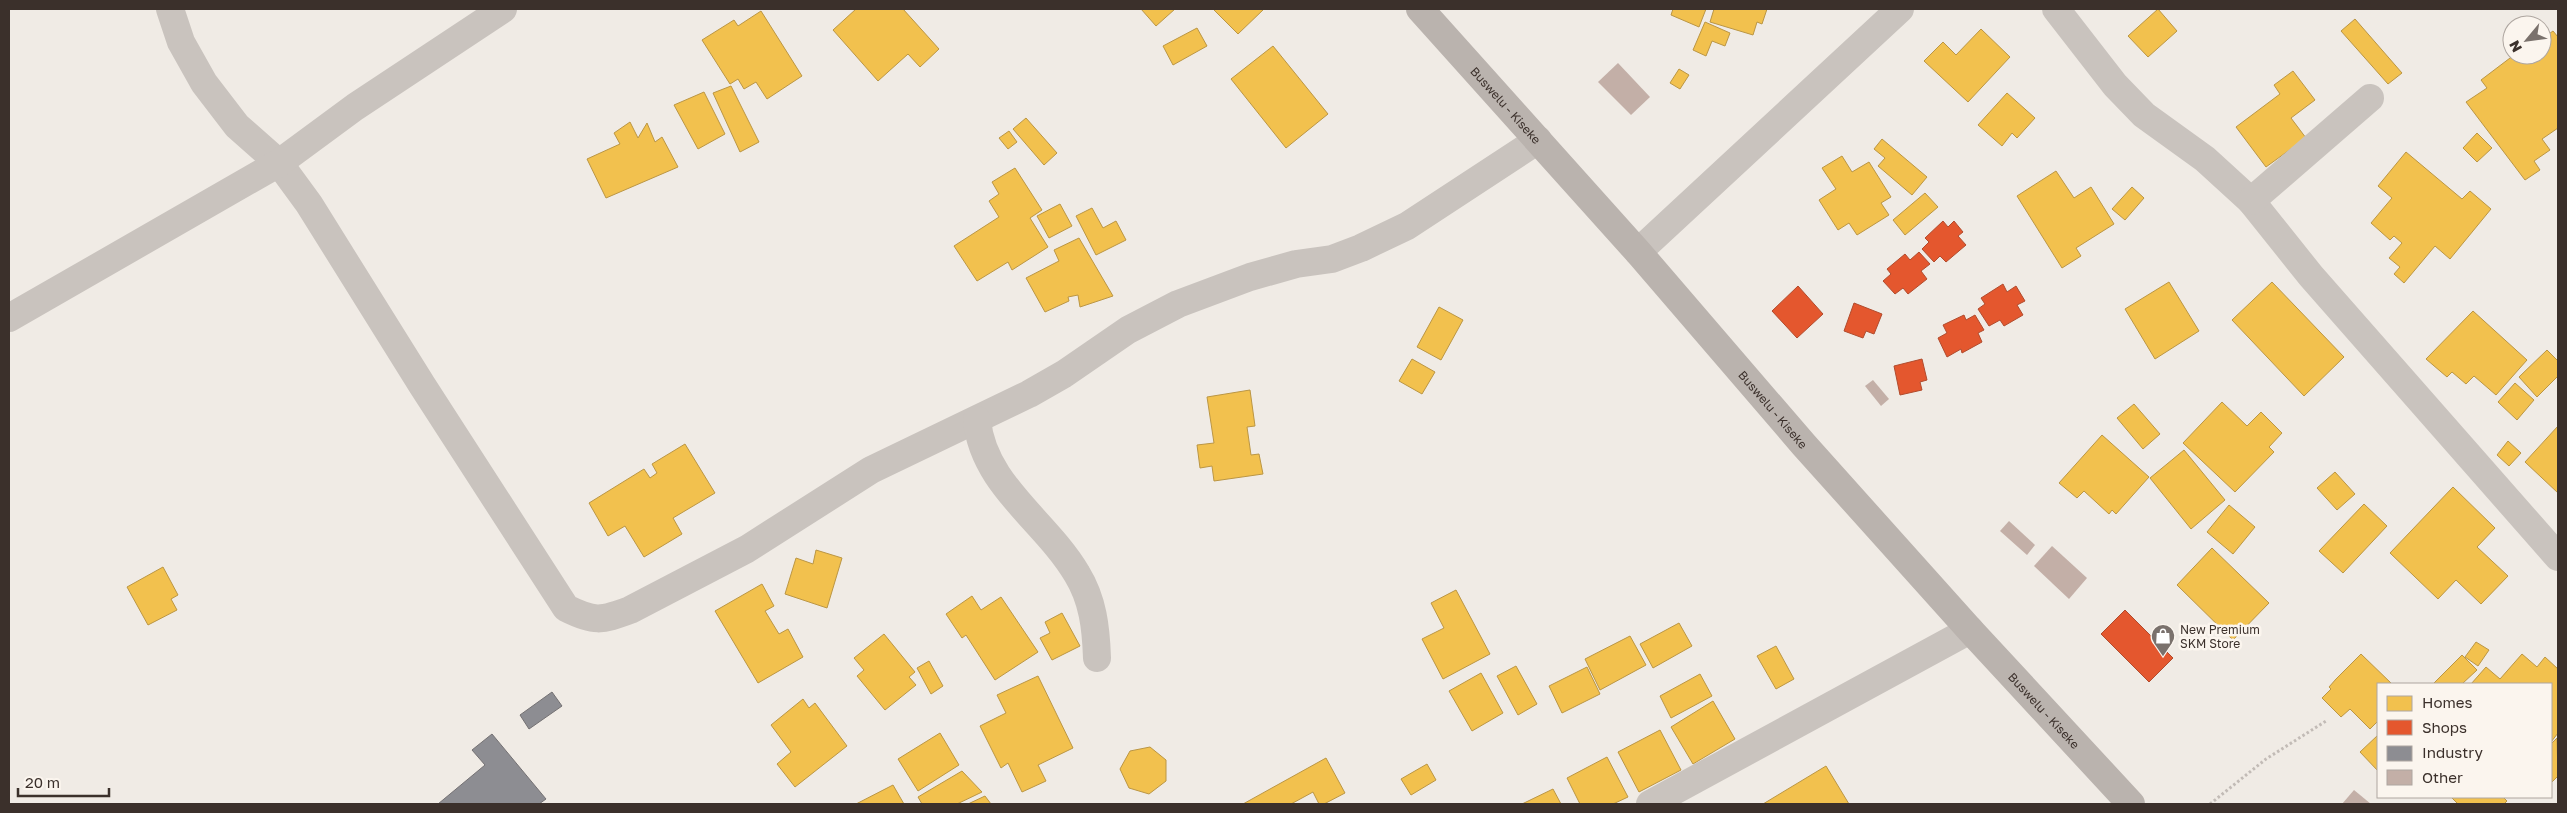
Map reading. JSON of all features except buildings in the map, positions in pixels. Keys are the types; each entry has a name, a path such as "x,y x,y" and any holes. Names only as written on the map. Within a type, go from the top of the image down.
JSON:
{"main road":[{"name":"Buswelu - Kiseke","path":"1420,9 1638,252 1804,445 1970,630 2131,804"}],"street":[{"path":"170,9 181,42 204,84 237,126 279,163 309,204 422,386 566,608 588,619 612,617 747,549 871,470 977,420 1057,378 1128,330 1178,304 1268,272 1296,264 1332,259 1407,226 1538,140"},
{"path":"9,318 279,163 354,107 503,9"},
{"path":"1638,252 1900,9"},
{"path":"2056,9 2115,85 2144,115 2205,159 2251,201 2311,276 2558,557"},
{"path":"2251,201 2370,98"},
{"path":"977,420 978,435 983,449 997,474 1014,499 1056,544 1078,574 1091,602 1096,626 1098,658"},
{"path":"1650,804 1970,630"}],"path":[{"path":"2210,804 2266,759 2326,721"}],"place":[{"name":"New Premium SKM Store","path":"2163,657"}]}
